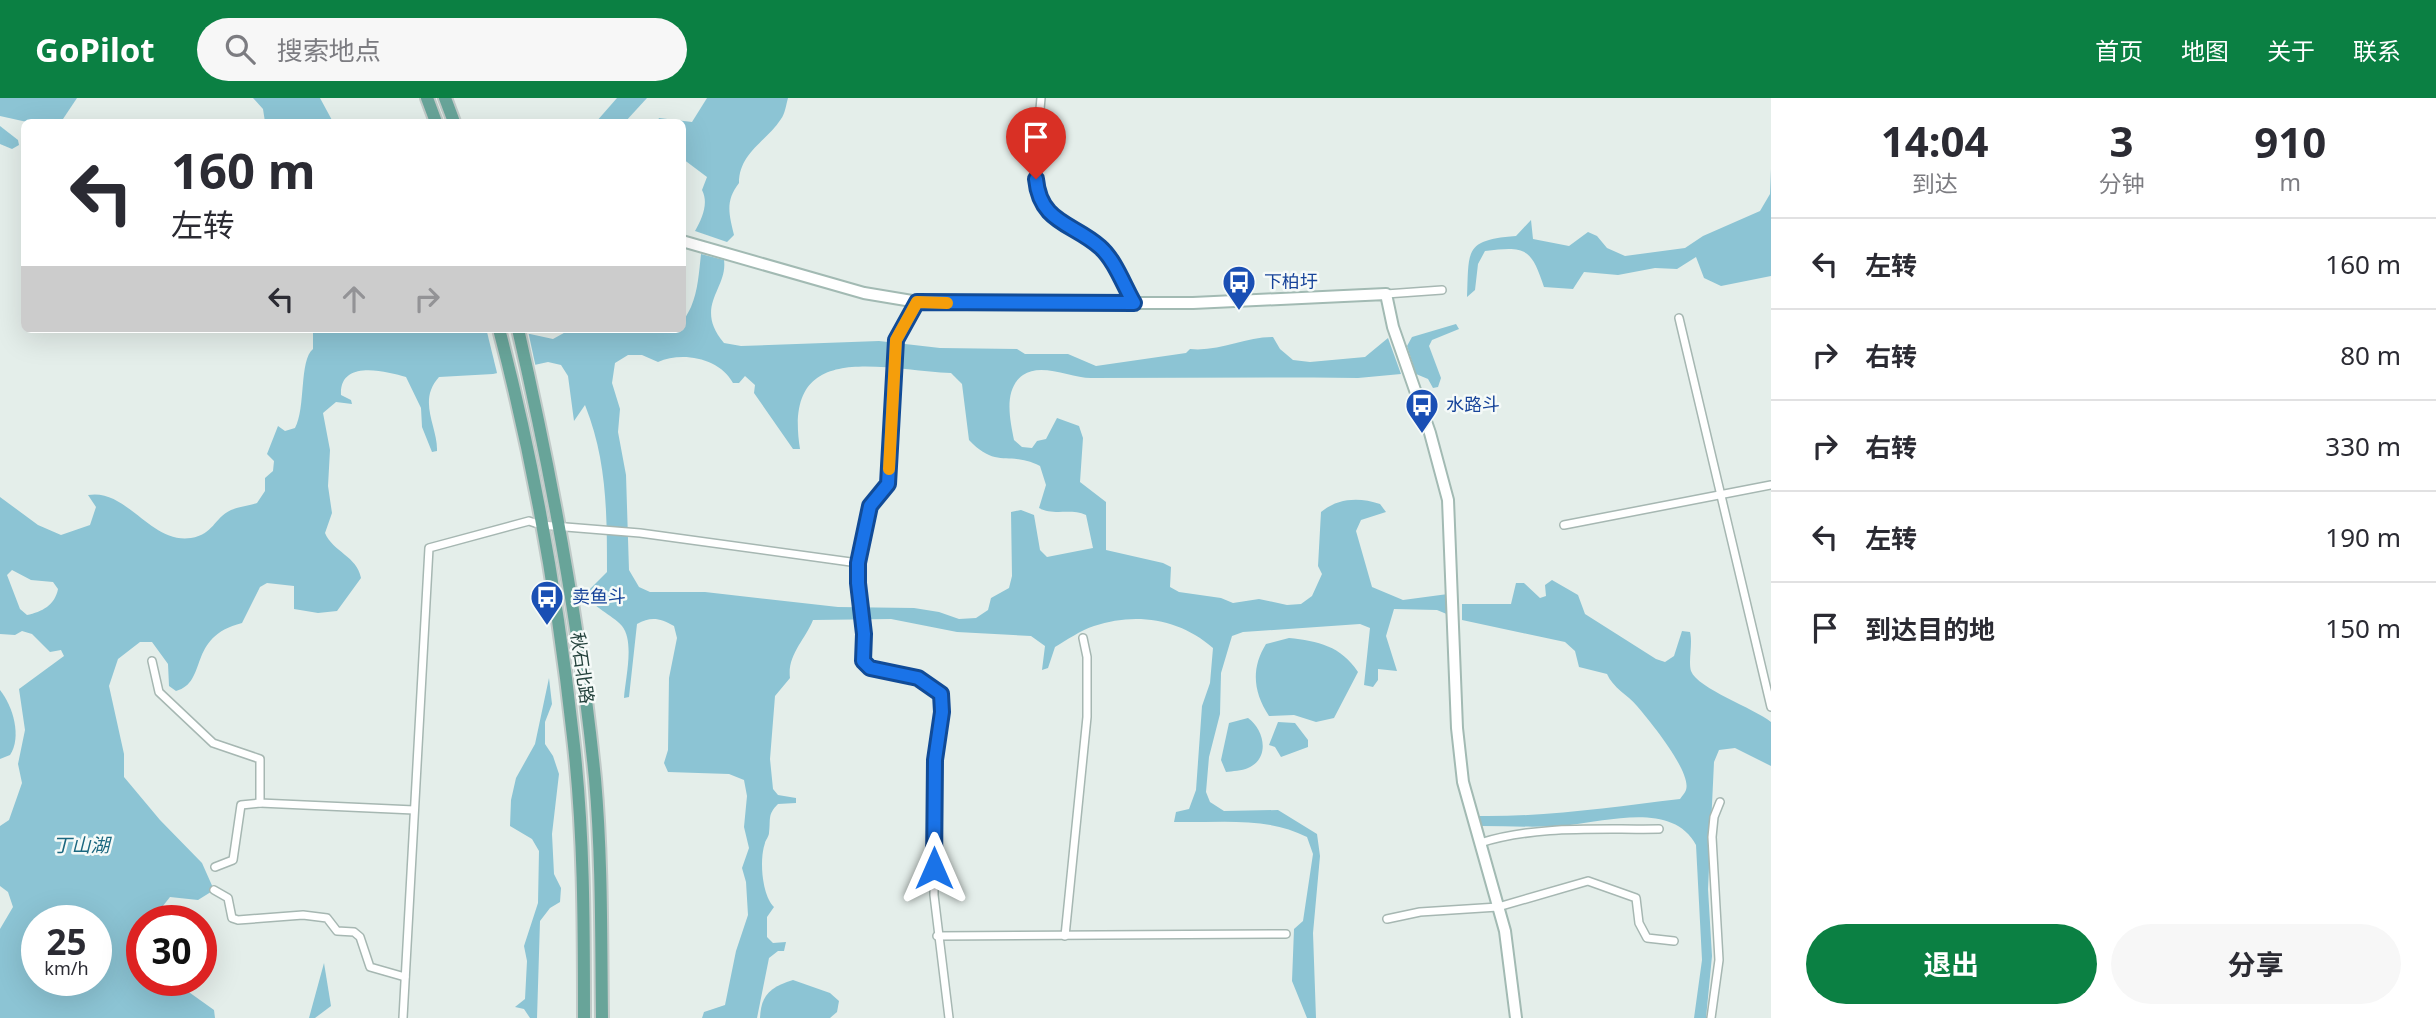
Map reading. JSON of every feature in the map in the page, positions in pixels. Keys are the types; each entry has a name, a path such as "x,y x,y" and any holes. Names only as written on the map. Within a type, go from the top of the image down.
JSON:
{"main road":[{"path":"428,98 435,119"},
{"path":"445,98 453,119"},
{"name":"秋石北路","path":"500,333 513,381 552,582 574,738 584,905 584,1018"},
{"name":"秋石北路","path":"519,333 558,525 595,780 602,1018"}],"street":[{"path":"1041,98 1035,164 1038,195 1050,215 1100,246 1134,303"},
{"path":"686,242 851,289 917,302 1134,303 1442,290"},
{"path":"1386,294 1393,327 1430,433 1448,500 1457,728 1463,782 1505,931 1516,1018"},
{"path":"917,302 896,340 888,484 870,506 858,563 858,583 864,634 863,661 870,668 918,678 941,694 942,712 935,760 934,895 948,1018"},
{"path":"1679,318 1771,707"},
{"path":"1564,525 1771,485"},
{"path":"403,1018 429,548 529,521 541,525 640,533 858,563"},
{"path":"1065,936 1087,717 1087,657 1083,638"},
{"path":"152,661 159,692 213,743 260,759 260,803"},
{"path":"1712,1018 1718,960 1712,837 1714,817 1720,802"},
{"path":"215,867 233,860 241,805 260,803 414,810"},
{"path":"1480,844 1506,835 1535,831 1658,830"},
{"path":"1387,919 1420,912 1498,906 1588,881 1636,898 1639,923 1647,938 1674,941"},
{"path":"214,890 228,898 232,918 238,920 303,915 327,918 337,931 354,932 360,937 370,967 405,977"},
{"path":"937,936 1286,934"}],"water":[{"path":"0,98 77,98 63,119 21,121 0,116"},
{"path":"253,98 320,98 331,119 265,119 263,109"},
{"path":"617,98 647,98 628,119 599,119"},
{"path":"707,98 788,98 781,119 743,164 739,183 730,202 734,235 727,242 695,231 704,211 702,190 707,177 686,161 686,121 692,122"},
{"path":"0,126 18,140 19,145 12,149 0,144"},
{"path":"1771,169 1771,276 1721,286 1704,278 1696,257 1677,269 1655,268 1618,275 1584,272 1573,289 1544,287 1530,257 1525,252 1510,249 1485,251 1478,264 1475,290 1467,297 1468,268 1473,250 1487,241 1516,236 1531,220 1533,239 1569,246 1588,232 1597,236 1607,248 1625,256 1685,248 1703,236 1760,211 1770,194"},
{"name":"丁山湖","path":"701,254 724,260 724,270 711,308 711,318 724,343 741,346 879,341 940,348 1017,349 1025,354 1068,354 1096,366 1273,337 1280,349 1293,360 1310,362 1365,357 1388,338 1401,374 1358,378 1091,378 1038,370 1023,375 1010,396 1014,440 1022,447 1032,448 1037,441 1046,439 1057,418 1079,426 1083,438 1080,482 1106,502 1106,550 1171,567 1170,587 1179,592 1221,598 1233,603 1259,599 1287,605 1301,604 1312,596 1322,574 1318,566 1321,512 1342,501 1364,500 1380,504 1386,512 1361,520 1356,531 1372,587 1403,600 1448,594 1449,615 1437,610 1394,609 1386,636 1397,671 1378,669 1378,680 1373,687 1364,685 1370,628 1360,624 1243,632 1232,636 1221,673 1220,714 1209,757 1206,792 1210,802 1224,811 1278,810 1317,834 1320,856 1313,933 1316,1018 1307,1018 1292,981 1294,929 1303,921 1313,854 1307,837 1291,830 1259,823 1174,822 1176,812 1189,809 1196,790 1202,706 1210,683 1213,648 1186,630 1172,625 1126,619 1094,626 1069,638 1055,647 1048,668 1042,670 1045,646 1031,636 957,632 891,619 813,620 794,655 790,678 775,696 770,759 773,789 778,795 796,798 796,803 778,804 772,811 762,858 764,886 774,907 767,917 767,937 773,943 786,942 784,951 778,951 769,958 757,1018 702,1018 704,1012 725,1005 736,951 748,915 746,882 742,868 749,848 744,827 747,796 744,780 729,774 668,772 664,763 668,750 669,678 677,638 674,626 656,619 637,624 629,697 624,698 629,651 626,633 618,622 597,607 587,592 607,572 606,508 598,446 585,405 574,421 568,376 561,365 548,362 493,374 439,377 433,386 429,405 437,451 432,452 422,427 421,408 406,377 365,370 348,376 342,384 341,395 351,400 352,404 336,402 323,413 330,450 328,486 332,513 325,533 333,545 355,564 361,578 337,611 318,613 294,609 294,586 267,583 260,587 242,623 213,638 205,648 192,679 176,691 169,686 168,664 152,642 140,642 118,659 109,686 124,754 124,777 160,820 202,863 214,890 198,900 170,897 164,905 126,905 126,996 194,996 214,1010 215,1018 0,1018 0,929 13,907 8,892 0,886 0,826 9,820 22,783 18,764 25,730 19,689 64,656 61,650 50,652 32,634 22,631 15,635 0,634 0,497 38,525 61,535 90,525 96,507 88,495 102,495 127,507 163,533 176,538 199,536 231,510 257,503 265,491 265,478 273,471 274,461 267,454 278,426 285,431 295,428 298,419 306,363 313,349 313,333 514,333 553,339 564,333 686,333 686,316 695,294","holes":["628,355 642,355 658,362 689,357 710,362 727,374 733,383 739,383 745,376 755,385 754,393 793,449 800,449 798,414 806,390 821,375 842,368 867,366 951,373 962,384 969,440 979,449 996,457 1020,459 1040,466 1046,485 1039,508 1086,515 1093,548 1047,557 1040,550 1034,515 1021,510 1011,512 1012,576 1009,588 991,598 988,610 976,618 959,619 914,608 838,607 705,592 650,592 639,587 629,570 626,475 618,432 620,409 612,383 615,363","12,570 31,580 53,582 58,589 47,607 27,615 20,609 7,575"]},
{"path":"1456,324 1459,329 1432,340 1429,346 1441,378 1438,387 1433,388 1428,379 1416,374 1407,346 1412,337"},
{"path":"1552,580 1578,595 1585,614 1656,659 1665,662 1674,656 1682,631 1690,632 1690,667 1696,678 1771,722 1771,766 1735,748 1719,750 1714,762 1708,889 1712,956 1706,1018 1694,1018 1702,960 1696,845 1686,832 1672,823 1639,817 1559,826 1482,826 1479,816 1554,813 1680,799 1686,790 1683,771 1643,713 1607,674 1579,667 1575,651 1565,642 1462,620 1462,604 1511,604 1516,583 1524,583 1540,598 1546,596 1545,585"},
{"path":"1289,638 1328,646 1344,656 1358,672 1334,718 1316,722 1294,715 1269,716 1257,689 1258,662 1266,644"},
{"path":"549,678 552,704 545,722 545,744 553,756 559,774 552,834 554,874 561,888 560,902 550,908 540,921 537,1018 530,1018 524,1009 515,1007 525,999 527,961 524,946 538,903 539,851 532,839 510,826 511,800 516,778 535,744"},
{"path":"0,690 9,704 16,731 14,748 10,755 0,759"},
{"path":"1248,718 1261,736 1263,743 1260,758 1248,768 1226,772 1221,760 1229,723"},
{"path":"1278,722 1295,723 1308,740 1308,747 1281,757 1275,747 1269,745"},
{"path":"324,963 331,1006 315,1018 309,1018"},
{"path":"793,980 830,993 839,1001 837,1012 830,1018 760,1018 765,997 773,989"}],"pier":[{"path":"487,333 528,333 536,368 498,377"}],"slow traffic":[{"path":"889,469 896,340 917,302 947,303"}],"place":[{"name":"下柏圩","path":"1239,312"},
{"name":"水路斗","path":"1422,435"},
{"name":"卖鱼斗","path":"547,627"}],"route":[{"path":"934,868 935,760 942,712 941,694 918,678 870,668 863,661 864,634 858,563 870,506 888,484 896,340 917,302 1134,303 1109,256 1100,246 1050,215 1038,195 1036,179"}]}
